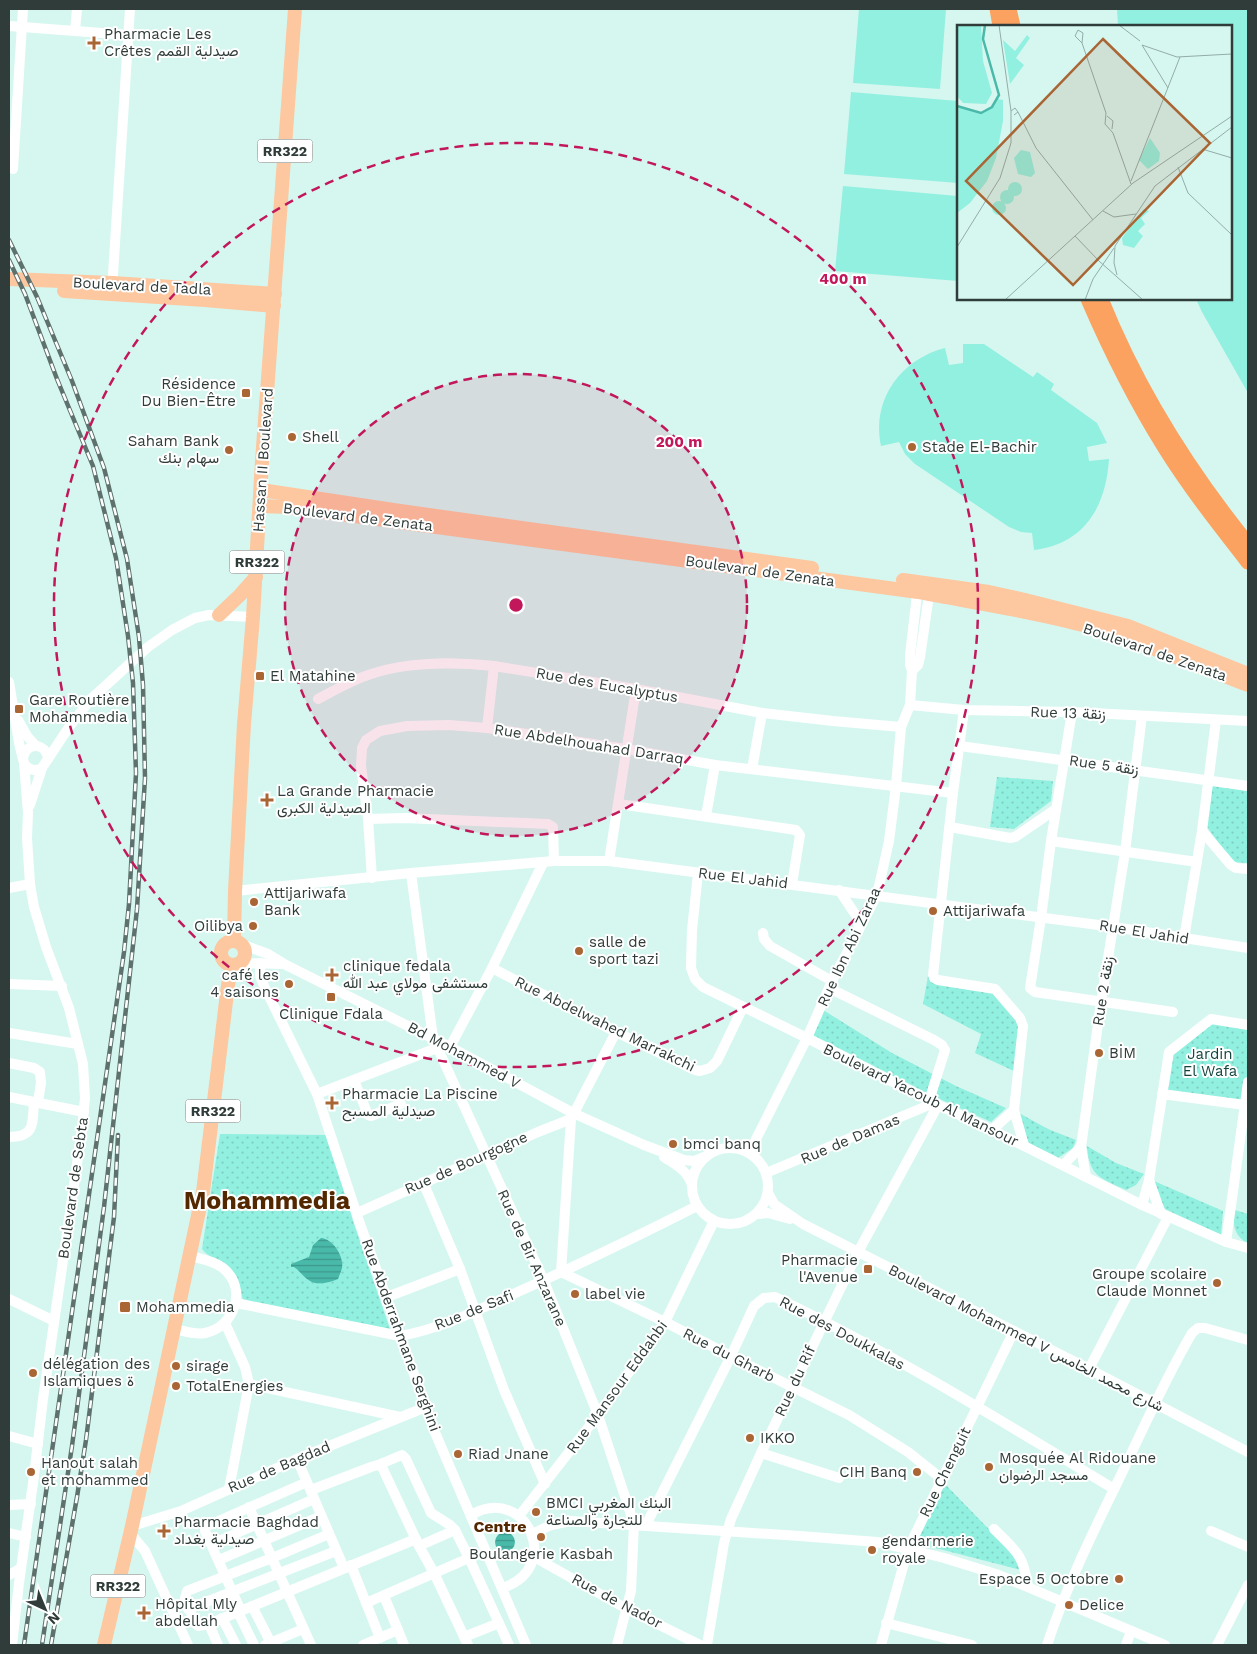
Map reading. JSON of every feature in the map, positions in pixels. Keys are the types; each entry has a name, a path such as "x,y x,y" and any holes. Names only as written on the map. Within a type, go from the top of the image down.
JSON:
{"highway":[{"path":"997,9 1000,25"},
{"path":"1009,9 1013,25"},
{"path":"1089,300 1101,308 1132,392 1176,454 1208,511 1248,562"},
{"path":"1176,454 1205,486 1248,544"}],"main road":[{"name":"Hassan II Boulevard","path":"238,942 235,891 244,724 256,577 295,9"},
{"name":"Boulevard de Tadla","path":"9,279 275,300"},
{"name":"Boulevard de Tadla","path":"9,288 112,288"},
{"name":"Boulevard de Zenata","path":"261,490 288,501 958,593 1025,600 1128,626 1248,674"},
{"name":"Boulevard de Zenata","path":"260,506 288,501"},
{"path":"219,614 240,596 256,577"},
{"name":"Boulevard de Zenata","path":"958,593 1089,627 1138,642 1248,685"},
{"path":"236,964 228,964 222,958 222,950 226,943 238,942"},
{"name":"RR322","path":"104,1645 175,1329 203,1192 228,985 236,964 244,958 245,954 244,947 238,942"}],"street":[{"path":"13,169 12,125 23,9"},
{"path":"75,30 77,9"},
{"path":"112,288 130,9"},
{"path":"9,26 128,35"},
{"path":"901,727 910,706 912,671 910,655 924,588"},
{"name":"Boulevard de Sebta","path":"28,813 45,763 69,726 91,699 148,647 183,623 195,618 219,614 253,617"},
{"name":"Rue des Eucalyptus","path":"318,699 349,683 387,670 454,663 494,666 636,689 762,713 901,727"},
{"path":"487,728 494,666"},
{"name":"Boulevard de Sebta","path":"9,682 23,761 28,813 27,838 30,884 34,906 46,947 69,1008 86,1083 84,1112 42,1399 31,1504 12,1645"},
{"path":"609,862 636,689"},
{"name":"Rue 13 زنقة","path":"910,706 933,706 964,710 1072,712 1248,721"},
{"path":"964,710 933,975 938,980 995,989 1020,1018 1023,1026 1014,1110 1024,1146"},
{"path":"1072,712 1050,841 1030,988 1035,992 1173,1012"},
{"path":"15,713 22,728 38,746 46,751 45,763 37,770 32,770 23,761 25,751 32,746 38,746"},
{"path":"752,769 762,713"},
{"name":"Rue 2 زنقة","path":"1086,1177 1081,1147 1101,1002 1125,852 1142,716"},
{"path":"1184,938 1202,831 1216,720"},
{"name":"Rue Abdelhouahad Darraq","path":"372,878 368,818 361,759 363,744 370,736 380,731 407,726 449,725 487,728 626,749 715,765 953,793"},
{"name":"Boulevard de Sebta","path":"38,746 52,740 69,726"},
{"name":"Rue Ibn Abi Zaraa","path":"749,1152 807,1038 830,984 877,895 889,841 901,727"},
{"name":"Rue 5 زنقة","path":"960,746 1248,786"},
{"path":"706,816 715,765"},
{"path":"619,804 796,830 800,835 792,884"},
{"path":"950,826 1010,838 1015,837 1056,809"},
{"path":"368,818 548,824 553,827 554,832 549,862 450,1047"},
{"path":"1202,831 1231,865 1248,870"},
{"path":"1050,841 1197,862"},
{"name":"Rue El Jahid","path":"235,891 411,873 549,862 609,862 877,895 1114,927 1248,948"},
{"name":"Rue de Bir Anzarane","path":"411,873 435,1043 544,1281 598,1415 634,1524 633,1569 627,1609 618,1645"},
{"name":"Boulevard Yacoub Al Mansour","path":"698,873 692,930 691,968 693,976 703,987 1142,1205 1226,1242 1248,1248"},
{"path":"9,888 30,884"},
{"path":"839,890 854,912 860,930"},
{"name":"Rue du Rif","path":"707,1645 727,1531 761,1453 824,1320 934,1103 945,1050 942,1045 934,1040 830,984 776,950 767,944 763,933"},
{"name":"Bd Mohammed V","path":"238,942 268,954 435,1043 450,1047 572,1116 689,1161 699,1160 706,1156"},
{"name":"Rue Abderrahmane Serghini","path":"260,963 260,976 264,986 317,1094 356,1212 434,1430 502,1588"},
{"name":"Bd Mohammed V","path":"236,964 286,965"},
{"name":"Rue Abdelwahed Marrakchi","path":"492,968 616,1032 700,1071 711,1067 717,1061 743,1007"},
{"path":"9,984 62,986"},
{"path":"1142,1205 1149,1180 1169,1052 1211,1019 1248,1025"},
{"path":"561,1272 572,1116 616,1032"},
{"path":"9,1033 78,1044"},
{"path":"317,1094 354,1080 435,1043"},
{"path":"9,1063 34,1068 40,1072 41,1083 31,1127 21,1137 9,1137"},
{"path":"354,1080 368,1115 371,1116 401,1104"},
{"path":"1226,1242 1244,1151 1245,1105 1248,1082"},
{"path":"1162,1094 1245,1105"},
{"path":"9,1097 84,1112"},
{"name":"Rue de Damas","path":"766,1173 934,1103"},
{"path":"992,1130 1014,1110"},
{"name":"Rue de Bourgogne","path":"356,1212 572,1116"},
{"name":"Bd Mohammed V","path":"644,1145 684,1171 690,1177 692,1185"},
{"path":"1063,1165 1081,1147"},
{"path":"727,1148 749,1152 760,1161 766,1173 769,1186 766,1201 757,1214 749,1220 732,1225 714,1221 704,1215 697,1206 693,1196 692,1185 696,1169 706,1156 716,1151 727,1148"},
{"path":"1089,1369 1165,1215 1149,1180"},
{"path":"423,1182 460,1269 504,1390 545,1484"},
{"name":"Boulevard Mohammed V شارع محمد الخامس","path":"768,1193 774,1204 803,1224 1248,1452"},
{"name":"Rue de Safi","path":"236,1303 400,1336 415,1333 476,1311 544,1281 697,1206"},
{"name":"Boulevard Mohammed V شارع محمد الخامس","path":"757,1214 768,1213 803,1224"},
{"name":"Rue Mansour Eddahbi","path":"519,1516 598,1415 665,1322 714,1221"},
{"path":"175,1329 205,1333 218,1328 229,1318 236,1303 234,1283 224,1269 218,1265 190,1256"},
{"path":"387,1297 460,1269"},
{"name":"Rue du Gharb","path":"561,1272 849,1415 908,1452 942,1479"},
{"name":"Rue des Doukkalas","path":"646,1525 754,1306 764,1298 775,1297 824,1320 977,1407 1114,1489"},
{"path":"9,1299 54,1321"},
{"path":"224,1323 245,1367 249,1384 228,1489"},
{"path":"1047,1645 1062,1602 1114,1489 1154,1404 1188,1340 1196,1329 1206,1328 1248,1340"},
{"name":"Rue Chenguit","path":"881,1645 908,1549 1014,1331"},
{"path":"249,1384 400,1417"},
{"name":"Rue de Bagdad","path":"131,1530 181,1511 297,1459 426,1407"},
{"path":"9,1436 38,1444"},
{"path":"761,1453 839,1478"},
{"path":"254,1645 205,1531 206,1526 249,1508 311,1490 404,1456 431,1513 455,1530 508,1645"},
{"path":"297,1459 336,1551 348,1566 366,1603 378,1641"},
{"path":"378,1465 384,1469 434,1573 464,1642 499,1623"},
{"path":"212,1544 257,1525 311,1490"},
{"path":"9,1505 31,1504"},
{"path":"249,1508 311,1645"},
{"path":"471,1515 484,1509 499,1508 506,1510 519,1516 527,1524 532,1534 534,1557 527,1571 516,1582 502,1588 526,1645"},
{"path":"219,1560 321,1516"},
{"path":"532,1534 551,1525 572,1521 877,1542 944,1558 999,1575 1165,1645"},
{"path":"994,1529 1020,1557 1025,1567 1028,1586"},
{"path":"131,1530 145,1551 188,1645"},
{"path":"329,1534 226,1577 186,1591 184,1598 197,1625 209,1624 348,1566 455,1530"},
{"path":"1211,1531 1248,1547"},
{"path":"9,1533 26,1537"},
{"path":"188,1609 233,1593 336,1551"},
{"name":"Rue de Nador","path":"534,1557 627,1609 700,1645"},
{"path":"366,1603 469,1558"},
{"path":"9,1575 22,1568"},
{"path":"9,1588 19,1583"},
{"path":"1217,1645 1248,1585"},
{"path":"384,1596 404,1645"},
{"path":"252,1606 269,1644 288,1641 303,1629"},
{"path":"222,1618 236,1645"},
{"path":"886,1623 972,1645"},
{"path":"209,1624 218,1645"},
{"path":"363,1645 378,1641 398,1630"},
{"path":"1126,1645 1131,1631"}],"green space":[{"path":"859,9 946,9 940,89 853,83"},
{"path":"1117,9 1248,9 1248,393 1196,300 1232,300 1232,25 1118,25"},
{"path":"851,92 957,101 957,183 844,174"},
{"path":"843,186 957,196 957,281 835,271"},
{"name":"Stade El-Bachir","path":"963,344 984,344 1033,377 1037,372 1054,384 1051,390 1097,423 1107,443 1087,447 1089,461 1109,459 1103,492 1090,520 1067,540 1034,550 1032,533 1021,532 1009,527 915,464 905,454 899,442 881,446 879,429 881,413 885,398 893,384 915,361 929,353 945,348 949,365 963,363"},
{"path":"997,777 1053,781 1051,801 1014,829 990,827"},
{"path":"1210,785 1248,791 1248,863 1232,862 1205,824"},
{"path":"928,976 991,986 1027,1030 1016,1072 975,1053 981,1034 923,1004"},
{"path":"820,1008 892,1053 956,1086 1006,1108 991,1122 933,1096 811,1034"},
{"name":"Jardin El Wafa","path":"1208,1015 1248,1024 1248,1082 1245,1105 1163,1094 1173,1046"},
{"path":"1019,1113 1048,1129 1076,1140 1073,1148 1058,1158 1027,1142"},
{"path":"220,1134 328,1135 353,1221 390,1329 243,1300 231,1270 202,1249"},
{"path":"1087,1146 1116,1163 1144,1174 1136,1185 1126,1190 1103,1179 1090,1164"},
{"path":"1154,1181 1223,1211 1221,1235 1165,1209"},
{"path":"1235,1210 1248,1214 1248,1243 1240,1237 1235,1229"},
{"path":"943,1482 1013,1554 1021,1570 916,1543"}],"shaded area":[{"path":"321,1238 330,1241 337,1249 341,1258 342,1268 338,1279 316,1283 308,1280 294,1267 291,1267 291,1264 309,1257 313,1245"},
{"path":"505,1532 512,1535 515,1542 512,1549 505,1552 498,1549 495,1542 498,1535"}],"railway":[{"path":"9,240 37,297 72,381 104,468 127,559 139,637 143,685 145,778 137,909 104,1207 72,1446 42,1645"},
{"path":"9,260 25,294 93,466 116,558 133,683 136,773 129,904 124,952 24,1645"},
{"path":"51,1645 86,1440 114,1217 118,1135"}],"place":[{"name":"Pharmacie Les Crêtes صيدلية القمم","path":"94,43"},
{"name":"Résidence Du Bien-Être","path":"246,393"},
{"name":"Shell","path":"292,437"},
{"name":"Stade El-Bachir","path":"912,447"},
{"name":"Saham Bank سهام بنك","path":"229,450"},
{"name":"El Matahine","path":"260,676"},
{"name":"Gare Routière Mohammedia","path":"19,709"},
{"name":"La Grande Pharmacie الصيدلية الكبرى","path":"267,800"},
{"name":"Attijariwafa Bank","path":"254,902"},
{"name":"Attijariwafa","path":"933,911"},
{"name":"Oilibya","path":"253,926"},
{"name":"salle de sport tazi","path":"579,951"},
{"name":"clinique fedala مستشفى مولاي عبد الله","path":"332,975"},
{"name":"café les 4 saisons","path":"289,984"},
{"name":"Clinique Fdala","path":"331,997"},
{"name":"BİM","path":"1099,1053"},
{"name":"Pharmacie La Piscine صيدلية المسبح","path":"332,1103"},
{"name":"bmci banq","path":"673,1144"},
{"name":"Pharmacie l'Avenue","path":"868,1269"},
{"name":"Groupe scolaire Claude Monnet","path":"1217,1283"},
{"name":"label vie","path":"575,1294"},
{"name":"Mohammedia","path":"125,1307"},
{"name":"sirage","path":"176,1366"},
{"name":"délégation des Islamiques ة","path":"33,1373"},
{"name":"TotalEnergies","path":"176,1386"},
{"name":"IKKO","path":"750,1438"},
{"name":"Riad Jnane","path":"458,1454"},
{"name":"Mosquée Al Ridouane مسجد الرضوان","path":"989,1467"},
{"name":"Hanout salah et mohammed","path":"31,1472"},
{"name":"CIH Banq","path":"917,1472"},
{"name":"BMCI البنك المغربي للتجارة والصناعة","path":"536,1512"},
{"name":"Pharmacie Baghdad صيدلية بغداد","path":"164,1531"},
{"name":"Boulangerie Kasbah","path":"541,1537"},
{"name":"gendarmerie royale","path":"872,1550"},
{"name":"Espace 5 Octobre","path":"1119,1579"},
{"name":"Delice","path":"1069,1605"},
{"name":"Hôpital Mly abdellah","path":"144,1613"}],"district":[{"name":"Mohammedia","path":"267,1200"},
{"name":"Centre","path":"500,1526"}]}
